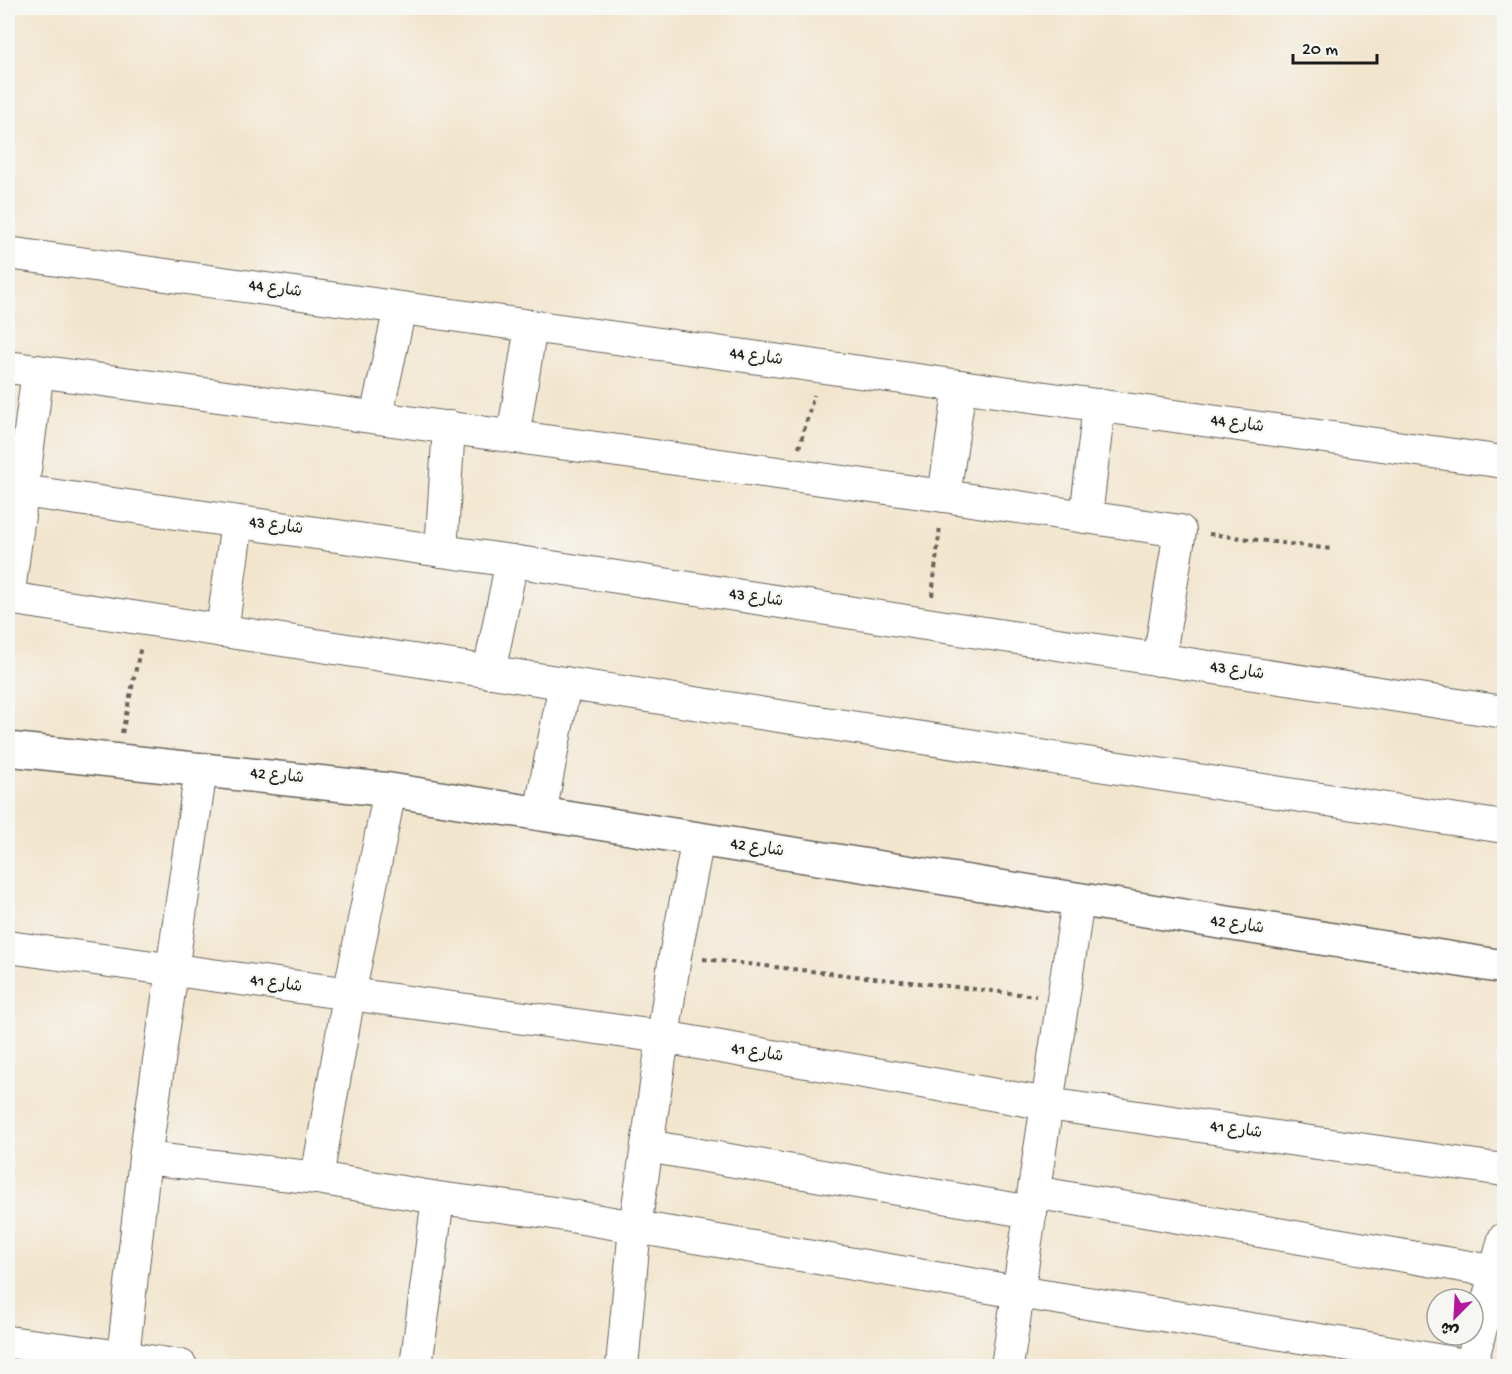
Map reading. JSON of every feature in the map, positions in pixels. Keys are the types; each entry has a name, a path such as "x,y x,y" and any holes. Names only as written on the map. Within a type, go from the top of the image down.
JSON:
{"main road":[{"name":"شارع 42","path":"8,749 390,790 1504,967"}],"street":[{"name":"شارع 44","path":"8,253 1504,462"},
{"path":"376,417 400,308"},
{"path":"513,437 531,326"},
{"path":"8,367 944,496 1180,531 1159,660"},
{"path":"38,371 15,490 8,599 1504,827"},
{"path":"944,496 960,386"},
{"path":"1086,517 1099,405"},
{"path":"441,551 449,427"},
{"name":"شارع 43","path":"15,490 512,561 1504,712"},
{"path":"222,631 237,522"},
{"path":"489,672 512,561"},
{"path":"540,814 565,683"},
{"path":"122,1362 145,1158 201,769"},
{"path":"317,1178 349,995 390,790"},
{"path":"622,1366 635,1227 675,956 698,840"},
{"path":"1006,1366 1078,901"},
{"name":"شارع 41","path":"8,947 663,1037 1048,1104 1504,1170"},
{"path":"647,1146 1501,1273"},
{"path":"145,1158 317,1178 438,1198 547,1212 1470,1366 1493,1332 1504,1239"},
{"path":"416,1366 438,1198"},
{"path":"8,1342 122,1362 181,1366"}],"path":[{"path":"791,475 822,367"},
{"path":"929,626 944,496"},
{"path":"1180,531 1331,549"},
{"path":"116,761 147,619"},
{"path":"675,956 1063,999"}]}
